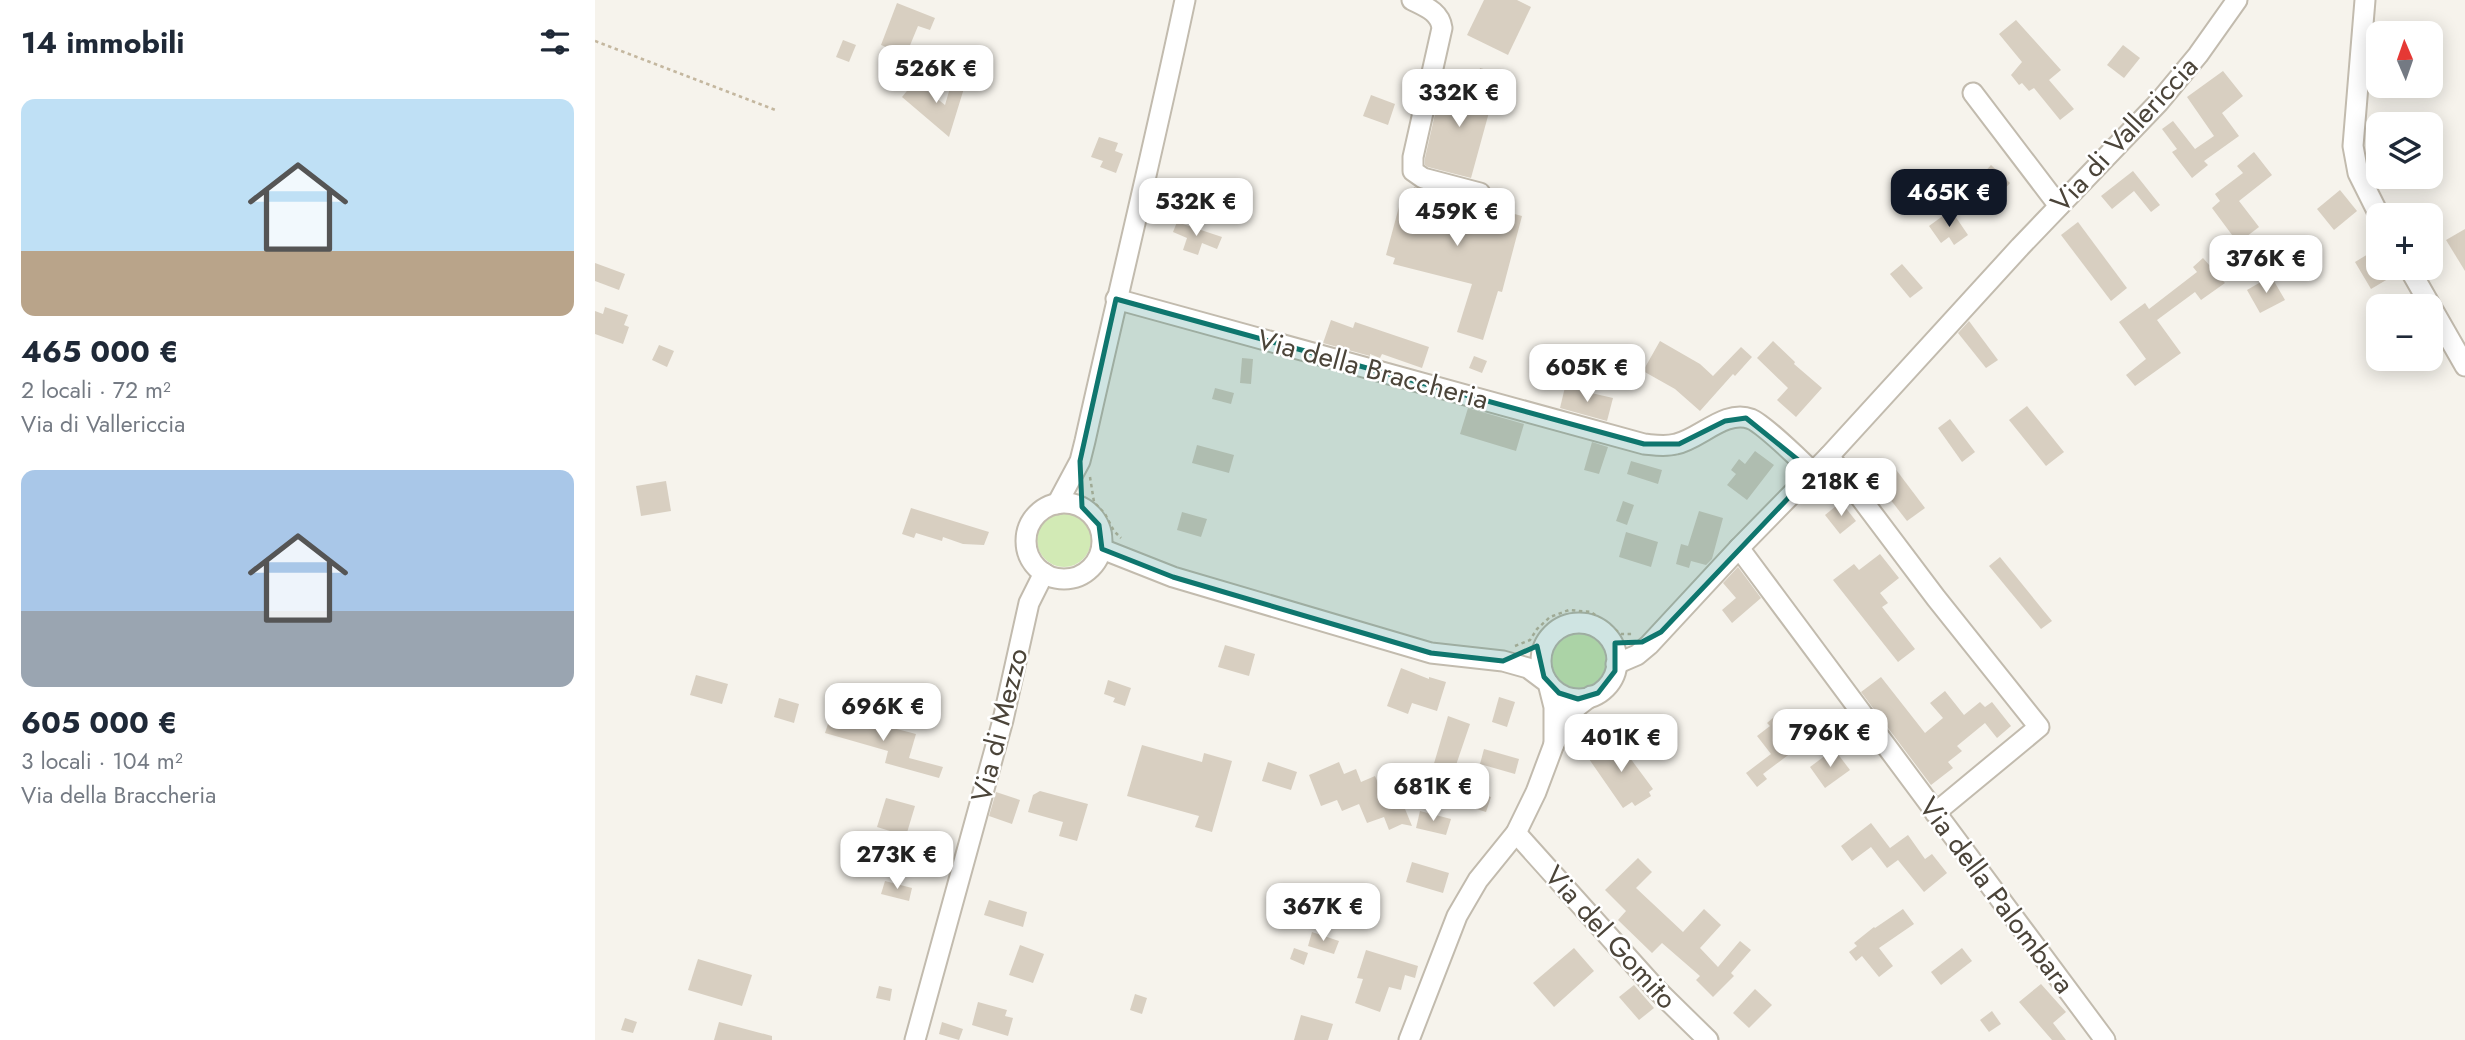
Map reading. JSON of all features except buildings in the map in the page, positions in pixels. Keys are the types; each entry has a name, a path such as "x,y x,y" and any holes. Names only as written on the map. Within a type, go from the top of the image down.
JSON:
{"street":[{"path":"1082,507 1085,467 1116,299 1155,141 1185,0"},
{"path":"1412,0 1436,13 1442,29 1413,157 1413,171 1423,178 1480,193"},
{"name":"Via di Vallericcia","path":"1409,1040 1457,916 1478,880 1516,833 1569,713 1597,699 1619,672 1661,632 1829,456 2059,206 2159,103 2198,55 2237,0"},
{"path":"2365,0 2353,134 2358,173 2373,203"},
{"path":"1973,93 2059,206"},
{"path":"2416,280 2465,366"},
{"name":"Via della Braccheria","path":"1116,299 1646,444 1678,444 1728,419 1751,419 1813,472"},
{"path":"1829,456 1936,598 2039,727 1935,813"},
{"path":"1057,504 1085,467"},
{"path":"1070,503 1082,507 1099,525 1102,549 1097,560 1090,570 1067,579 1044,573 1030,558 1026,539 1029,527 1036,516 1046,508 1070,503"},
{"name":"Via della Palombara","path":"1739,548 2105,1040"},
{"path":"1102,549 1173,577 1431,653 1505,654 1518,657 1563,627 1577,623 1592,626 1609,639 1619,672"},
{"name":"Via di Mezzo","path":"915,1040 1003,720 1029,603 1044,573"},
{"path":"1609,639 1636,643 1661,632"},
{"name":"Via di Vallericcia","path":"1551,636 1544,646 1541,659 1542,671 1554,707 1554,744"},
{"path":"1505,654 1565,696 1597,699"},
{"name":"Via del Gomito","path":"1516,833 1657,990 1708,1040"}],"path":[{"path":"595,41 778,111"},
{"path":"1085,467 1094,502 1122,538"},
{"path":"1505,654 1530,640 1549,617 1569,610 1591,612 1621,634 1633,634"},
{"path":"1597,699 1619,672"}],"highlighted area":[{"path":"1116,299 1644,444 1679,444 1725,421 1746,418 1813,472 1661,632 1642,642 1615,643 1615,671 1598,693 1578,699 1559,693 1544,677 1537,646 1503,661 1431,653 1173,577 1102,549 1099,525 1082,507 1080,461"}],"green space":[{"path":"1069,513 1079,517 1087,525 1091,540 1087,555 1079,563 1059,567 1049,563 1041,555 1037,535 1041,525 1049,517"},
{"path":"1579,634 1598,642 1606,661 1598,680 1579,688 1560,680 1552,661 1560,642"}]}
